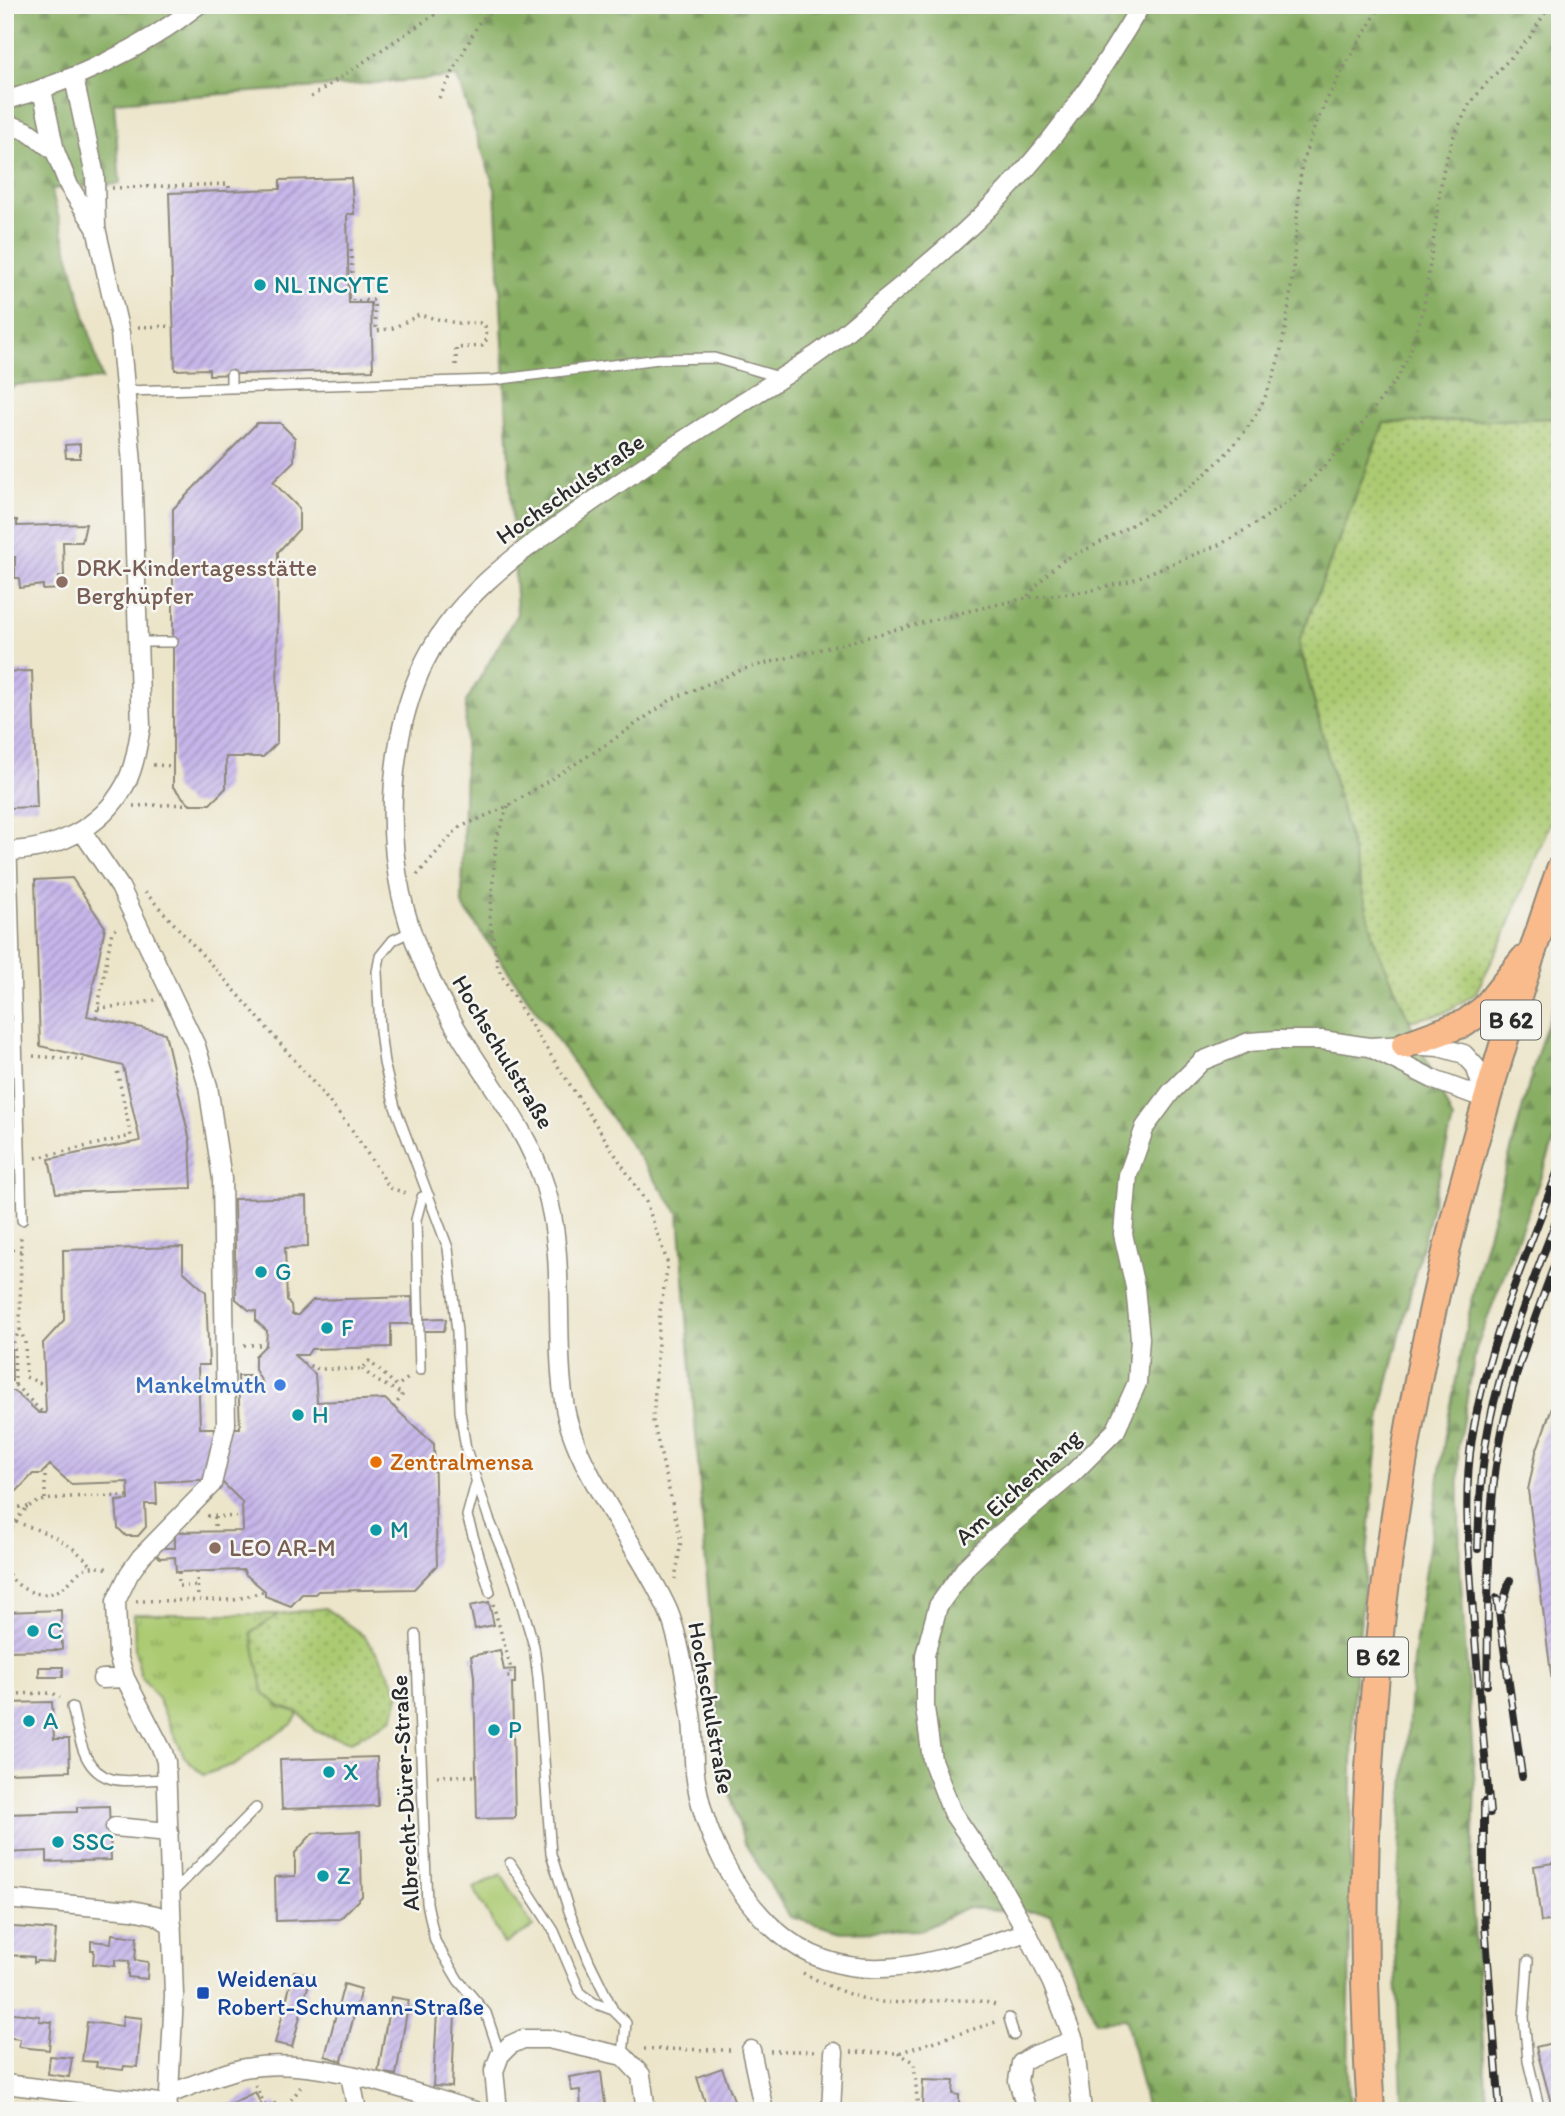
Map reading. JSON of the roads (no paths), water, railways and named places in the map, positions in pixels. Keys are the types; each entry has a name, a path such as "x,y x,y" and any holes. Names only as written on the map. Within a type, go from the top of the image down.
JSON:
{"main road":[{"name":"B 62","path":"1370,2111 1365,1972 1366,1856 1372,1730 1387,1578 1399,1491 1432,1311 1486,1099 1560,869"},
{"path":"1405,1045 1465,1023 1484,1009 1505,985 1536,941"}],"street":[{"path":"5,101 74,78 146,41 176,23 198,5"},
{"name":"Hochschulstraße","path":"1027,1932 926,1964 885,1970 838,1965 801,1949 779,1933 741,1888 715,1843 700,1799 684,1670 670,1613 577,1448 566,1415 561,1375 555,1230 547,1190 530,1144 460,1035 430,977 402,897 391,799 403,727 419,673 455,613 515,555 668,450 814,356 902,286 979,218 1037,156 1086,89 1141,5"},
{"path":"9,850 48,846 82,831 102,815 125,786 141,727 133,476 126,391 120,333 96,228 96,176 74,78"},
{"path":"42,90 55,151 69,186 96,228"},
{"path":"5,123 27,131 55,151"},
{"path":"82,831 120,887 196,1046 208,1086 222,1179 226,1424 212,1484 141,1557 129,1574 117,1601 118,1655 125,1678 163,1752 167,1779 174,1995 167,2103"},
{"name":"Am Eichenhang","path":"1082,2111 1074,2040 1052,1983 993,1872 952,1812 932,1760 925,1708 925,1655 938,1606 967,1566 999,1535 1073,1473 1116,1430 1137,1383 1140,1338 1135,1287 1123,1234 1128,1175 1145,1126 1171,1091 1202,1061 1249,1042 1322,1040 1369,1047 1439,1047 1464,1054 1475,1066 1486,1099"},
{"name":"Am Eichenhang","path":"1369,1047 1437,1081 1486,1099"},
{"path":"102,1679 125,1678"},
{"path":"115,1827 169,1832"},
{"path":"5,1899 132,1910 156,1915 172,1925"},
{"path":"498,2111 494,2071 500,2055 510,2045 523,2039 548,2039 623,2056 641,2075 646,2111"},
{"path":"1027,2111 1018,2081 1021,2063 1074,2040"},
{"path":"751,2050 764,2111"},
{"path":"831,2111 834,2052"},
{"path":"5,2084 167,2103 246,2068 296,2064 350,2075 475,2111"},
{"path":"350,2075 357,2111"}],"lane":[{"path":"126,391 494,380 659,359 714,358 781,377"},
{"path":"231,375 231,388"},
{"path":"139,642 173,642"},
{"path":"9,850 22,1220"},
{"path":"412,931 393,940 380,956 377,972 384,1063 395,1107 426,1196 448,1248 457,1332 460,1411 466,1449 534,1646 551,1854 569,1911 613,2010 626,2023 623,2056"},
{"path":"420,1370 416,1220 426,1196"},
{"path":"477,1481 467,1516 490,1592"},
{"name":"Albrecht-Dürer-Straße","path":"416,1635 427,1903 435,1941 458,1980 486,2013 500,2055"},
{"path":"72,1707 84,1754 93,1770 112,1780 167,1779"},
{"path":"172,1893 256,1808"},
{"path":"510,1863 554,1931 581,1994 594,2003 613,2010"},
{"path":"1528,1961 1525,2028 1528,2061 1540,2111"},
{"path":"1009,2018 1014,2035"}],"railway":[{"path":"1490,1813 1469,1547 1469,1460 1487,1368 1560,1165"},
{"path":"1478,1549 1482,1471 1495,1397 1520,1316 1560,1211"},
{"path":"1487,1685 1491,1520 1496,1466 1522,1357 1560,1250"},
{"path":"1501,1610 1510,1580"},
{"path":"1497,1598 1522,1776"},
{"path":"1484,1802 1484,1912 1500,2111"}],"place":[{"name":"NL INCYTE","path":"260,285"},
{"name":"DRK-Kindertagesstätte Berghüpfer","path":"62,582"},
{"name":"G","path":"261,1272"},
{"name":"F","path":"327,1328"},
{"name":"Mankelmuth","path":"280,1385"},
{"name":"H","path":"298,1415"},
{"name":"Zentralmensa","path":"376,1462"},
{"name":"M","path":"376,1530"},
{"name":"LEO AR-M","path":"215,1548"},
{"name":"C","path":"33,1631"},
{"name":"A","path":"29,1721"},
{"name":"P","path":"494,1730"},
{"name":"X","path":"329,1772"},
{"name":"SSC","path":"58,1842"},
{"name":"Z","path":"323,1876"},
{"name":"Weidenau Robert-Schumann-Straße","path":"203,1993"}]}
